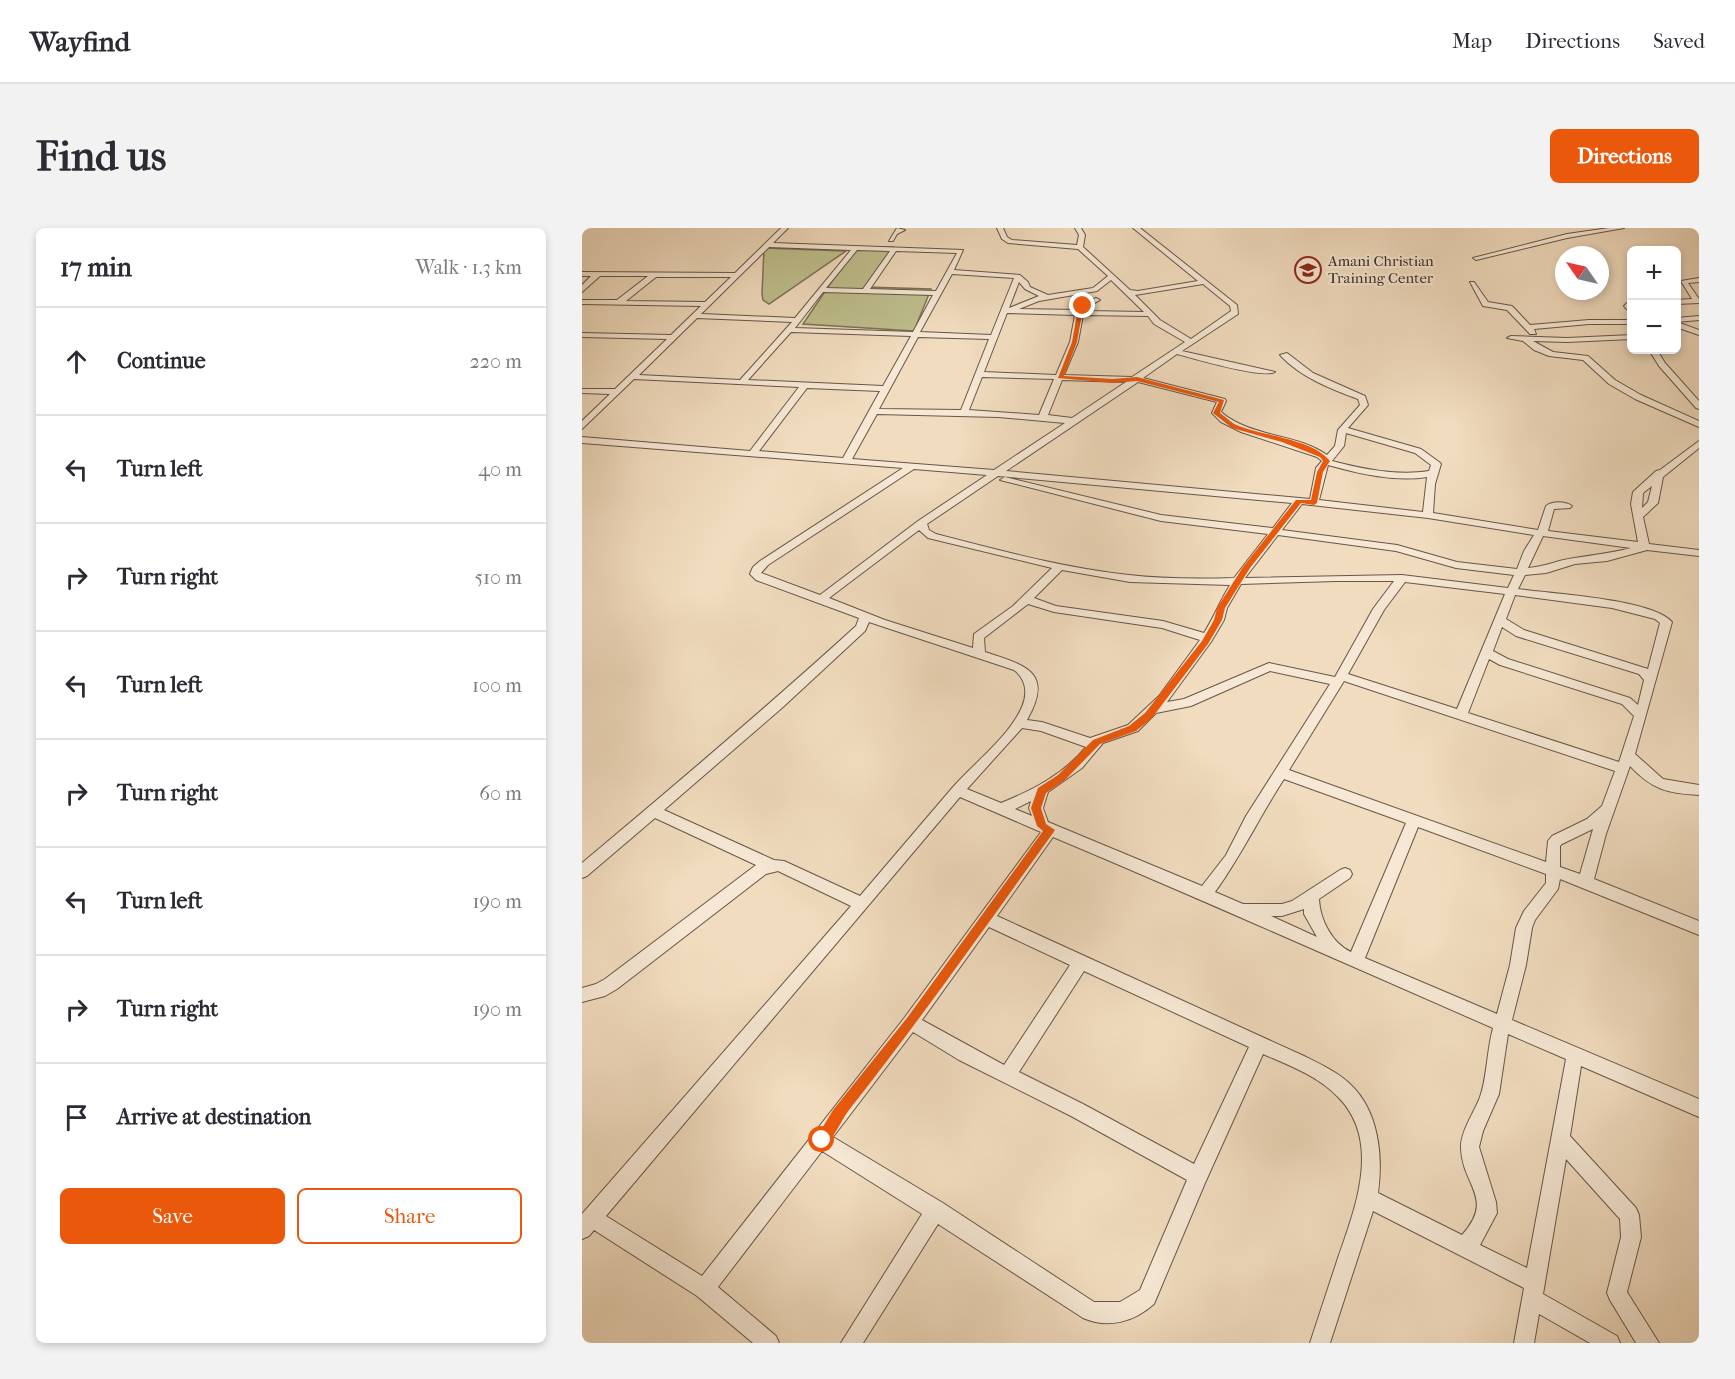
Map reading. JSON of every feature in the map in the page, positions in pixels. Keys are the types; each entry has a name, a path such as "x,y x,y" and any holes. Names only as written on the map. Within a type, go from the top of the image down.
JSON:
{"street":[{"path":"582,426 785,228"},
{"path":"891,240 896,233 902,230 900,228"},
{"path":"1000,228 1005,240 1010,242 1080,247 1162,326 1191,342"},
{"path":"1078,228 1082,235 1080,247"},
{"path":"821,599 922,523 1235,312 1233,305 1136,228"},
{"path":"1476,258 1567,236 1621,228"},
{"path":"766,245 960,250 847,460"},
{"path":"741,383 789,330 856,247"},
{"path":"865,291 895,248"},
{"path":"949,272 1017,275 1017,278 1026,283 1027,288 1045,295 1041,299"},
{"path":"582,274 736,275"},
{"path":"582,290 598,274"},
{"path":"618,303 647,278 656,275"},
{"path":"1007,311 1022,304 1070,292 1092,291 1104,285 1110,277"},
{"path":"964,412 1007,311 1017,278"},
{"path":"1681,302 1697,301 1683,282 1699,280"},
{"path":"1127,292 1204,282"},
{"path":"1472,284 1486,304 1507,307 1537,335 1546,338"},
{"path":"821,290 938,292"},
{"path":"1042,416 1074,342 1079,314 1085,309 1083,306 1096,300"},
{"path":"582,302 706,304"},
{"path":"1007,311 1149,314"},
{"path":"695,316 796,320"},
{"path":"1681,321 1699,318"},
{"path":"1527,327 1589,322 1627,322"},
{"path":"1681,324 1698,332"},
{"path":"789,330 995,337"},
{"path":"1681,335 1698,332"},
{"path":"582,335 673,337"},
{"path":"582,345 592,336"},
{"path":"1512,338 1574,340 1627,337"},
{"path":"1524,338 1534,346 1552,354 1585,358 1612,382 1638,397 1699,424"},
{"path":"1177,352 1247,370 1271,372"},
{"path":"1656,354 1699,405"},
{"path":"1284,356 1301,370 1345,394 1362,399 1364,407 1342,430 1339,446 1320,472 1314,503"},
{"path":"979,374 1136,380 1222,401 1216,413 1234,427 1285,440 1319,453 1326,462 1355,470 1410,477 1434,473"},
{"path":"633,377 885,389"},
{"path":"753,453 804,386"},
{"path":"582,391 617,392"},
{"path":"872,411 964,412 1042,416 1074,421"},
{"path":"1342,430 1421,453 1436,464 1430,484 1428,515"},
{"path":"582,440 847,460 1299,501 1428,515 1541,533 1699,553"},
{"path":"1644,547 1635,498 1638,492 1659,473 1699,444"},
{"path":"770,1343 704,1289 652,1254 587,1223 927,829 957,791 1018,723 1029,703 1032,683 1018,667 881,623 864,622 821,599 760,578 755,573 764,563 913,466"},
{"path":"1638,516 1653,503 1659,473"},
{"path":"994,475 1161,518 1397,548 1468,567 1521,572 1546,570 1574,561 1607,558 1644,547"},
{"path":"1001,809 1042,791 1061,778 1096,742 1132,728 1155,708 1208,638 1218,620 1221,608 1238,580 1299,501"},
{"path":"1461,714 1529,551 1541,533 1549,508 1553,505 1567,506"},
{"path":"922,523 924,531 932,536 1059,567 1159,581 1402,578 1616,606 1661,617 1666,622 1651,680 1628,755 1592,852 1586,882"},
{"path":"979,655 978,637 1005,618 1059,567"},
{"path":"1205,894 1231,859 1251,820 1282,773 1379,609 1402,578"},
{"path":"1026,599 1053,609 1163,625 1208,638"},
{"path":"1500,620 1520,633 1634,667 1643,671 1651,680"},
{"path":"582,872 779,704 864,622"},
{"path":"1488,653 1504,662 1626,701 1641,715"},
{"path":"1155,708 1187,704 1269,667 1282,668 1321,680 1339,678 1461,714 1623,768"},
{"path":"1018,723 1082,741 1096,742"},
{"path":"1628,755 1658,785 1675,789 1699,789"},
{"path":"1282,773 1586,882 1699,928"},
{"path":"957,791 1205,894 1356,962 1699,1108"},
{"path":"1042,791 1036,808 1046,828"},
{"path":"1465,1247 1483,1224 1487,1213 1487,1202 1470,1147 1474,1131 1490,1094 1502,1023 1518,965 1524,928 1529,916 1551,889 1554,871 1553,845 1557,840 1592,823 1609,805"},
{"path":"652,810 772,866"},
{"path":"1356,962 1414,820"},
{"path":"704,1289 822,1140 837,1114 911,1022 986,918 1046,828"},
{"path":"582,995 599,991 611,984 762,869 780,865 862,904"},
{"path":"1239,910 1296,907 1345,874"},
{"path":"1312,897 1312,914 1334,952"},
{"path":"986,918 1080,963 1160,997 1321,1074 1344,1090 1354,1102 1369,1142 1372,1178 1368,1198 1320,1343"},
{"path":"1007,1075 1080,963"},
{"path":"911,1022 965,1054 1198,1176"},
{"path":"822,1140 936,1210 993,1250 1090,1311 1101,1314 1116,1313 1137,1305 1147,1297 1198,1176 1258,1044"},
{"path":"1524,1343 1575,1054"},
{"path":"1560,1139 1629,1215 1631,1237 1617,1293 1627,1312 1649,1343"},
{"path":"1368,1198 1465,1247 1610,1343"},
{"path":"851,1343 936,1210"}],"green space":[{"path":"855,247 893,247 866,287 931,289 914,331 803,324"},
{"path":"764,248 846,251 769,304 763,300 762,294"}],"place":[{"name":"Amani Christian Training Center","path":"1308,270"}],"route":[{"path":"822,1140 837,1114 911,1022 1050,830 1042,826 1036,808 1042,791 1061,778 1090,751 1096,742 1132,728 1148,715 1163,699 1205,642 1218,620 1221,608 1247,567 1299,501 1314,503 1320,472 1327,461 1322,455 1285,440 1234,427 1216,413 1222,401 1137,379 1113,381 1060,377 1074,342 1079,314 1085,309 1083,306"}]}
